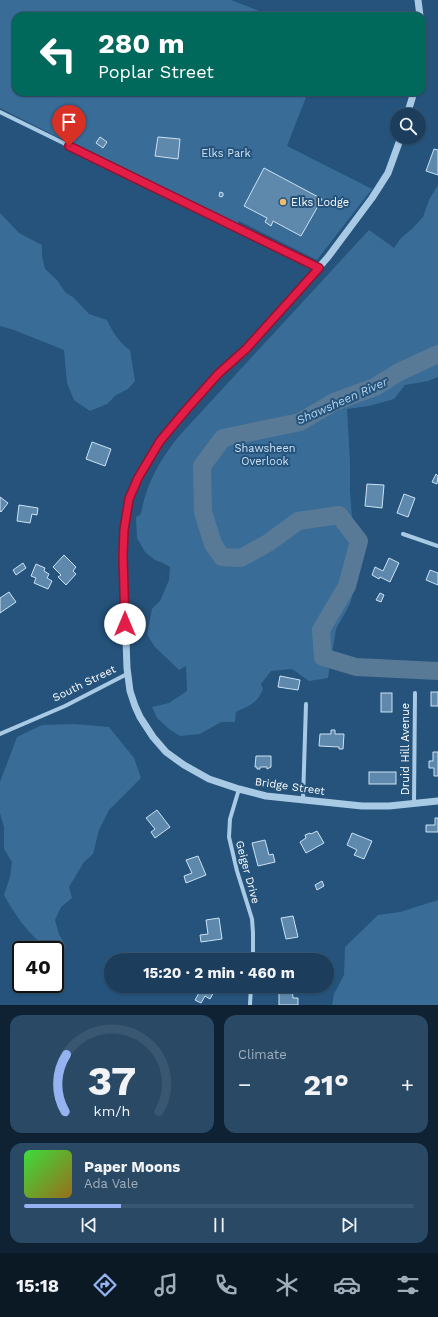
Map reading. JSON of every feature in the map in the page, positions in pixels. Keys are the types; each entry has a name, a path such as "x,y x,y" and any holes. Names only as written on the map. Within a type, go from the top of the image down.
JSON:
{"street":[{"path":"418,0 420,12"},
{"path":"409,108 413,96"},
{"path":"0,112 319,268"},
{"name":"South Street","path":"0,734 65,706 128,674 125,637 124,543 129,499 138,478 160,441 186,410 218,374 246,349 319,268 368,203 388,173 398,144"},
{"path":"403,534 438,546"},
{"name":"Bridge Street","path":"128,674 130,692 140,717 153,737 166,752 184,765 209,779 266,796 362,806 389,806 438,801"},
{"name":"Druid Hill Avenue","path":"414,804 415,693"},
{"path":"303,800 306,704"},
{"name":"Geiger Drive","path":"239,789 230,819 229,837 237,871 252,919 253,953"},
{"path":"250,1005 251,993"}],"green space":[{"name":"Elks Park","path":"0,0 231,0 262,12 12,12 12,96 306,96 287,146 372,189 317,260 239,221 236,227 0,108"},
{"name":"Shawsheen Overlook","path":"438,185 438,377 428,381 405,385 394,399 369,406 347,409 352,519 363,557 350,604 336,629 328,678 309,681 292,669 271,671 261,684 263,689 261,694 252,704 236,712 235,722 221,722 200,734 180,736 169,729 157,718 152,707 169,703 187,691 186,666 179,670 154,646 147,634 152,609 160,601 169,580 170,567 155,560 145,552 137,538 136,517 141,514 150,482 160,463 179,436 369,230 394,248 401,238 423,217 429,200"},
{"path":"0,213 19,233 42,245 42,256 45,269 57,280 65,292 74,298 89,314 107,320 117,337 130,350 135,381 128,389 116,395 107,404 90,411 74,400 67,383 64,350 0,326"},
{"path":"75,724 109,727 134,758 141,778 109,810 99,830 93,854 84,862 69,887 72,898 61,907 55,920 63,941 39,941 27,930 4,895 10,877 12,862 4,849 4,827 0,813 0,782 17,737 42,725"},
{"path":"438,900 438,1005 332,1005 334,994 344,975 345,947 378,915 400,912"}],"building":[{"path":"75,117 79,119 75,127 71,125"},
{"path":"100,137 107,142 103,148 96,143"},
{"path":"158,137 180,139 178,159 155,156"},
{"path":"434,149 438,150 438,175 426,171"},
{"name":"Elks Lodge","path":"264,168 322,199 301,236 273,221 271,226 265,222 267,218 244,206"},
{"path":"220,192 223,193 223,196 221,197 219,196"},
{"path":"92,442 111,449 105,466 86,459"},
{"path":"436,474 438,476 437,484 432,482"},
{"path":"367,484 384,485 382,508 365,506"},
{"path":"404,494 415,498 408,517 397,513"},
{"path":"0,497 8,503 1,512 0,511"},
{"path":"19,505 38,508 37,515 32,514 30,523 17,521"},
{"path":"64,555 76,567 73,571 76,574 66,585 58,577 61,575 53,567"},
{"path":"389,558 399,563 390,582 372,575 375,567 383,571"},
{"path":"23,563 26,568 16,575 13,570"},
{"path":"36,564 45,568 44,571 49,574 47,578 52,581 48,589 34,583 36,578 31,576"},
{"path":"430,570 438,573 438,585 426,580"},
{"path":"9,592 16,602 0,613 0,598"},
{"path":"380,593 384,595 381,602 376,600"},
{"path":"280,676 300,680 298,690 278,687"},
{"path":"431,692 438,692 438,706 431,706"},
{"path":"381,693 392,693 392,712 381,712"},
{"path":"331,730 335,730 335,734 344,734 343,749 339,749 339,747 319,746 320,734 331,734"},
{"path":"433,752 438,752 438,776 434,776 434,768 429,768 429,761 433,761"},
{"path":"256,756 271,756 271,767 267,769 267,767 260,767 260,769 257,769 257,767 255,767"},
{"path":"369,772 396,772 396,784 369,784"},
{"path":"157,810 170,827 155,838 151,832 155,829 146,818"},
{"path":"435,818 438,818 438,832 426,832 426,825 435,825"},
{"path":"317,831 324,843 306,853 300,842 306,838 305,835"},
{"path":"352,833 372,841 364,859 354,855 357,850 347,845"},
{"path":"265,840 269,855 273,854 275,862 258,866 252,843"},
{"path":"198,856 206,875 186,883 184,876 192,873 186,860"},
{"path":"322,881 324,886 317,890 315,885"},
{"path":"293,916 298,937 286,939 281,918"},
{"path":"219,918 222,939 201,942 200,935 208,934 206,920"},
{"path":"199,993 213,993 210,999 205,996 201,1003 195,1000"},
{"path":"279,993 293,993 293,998 298,998 298,1005 279,1005"}],"waterway":[{"name":"Shawsheen River","path":"438,354 399,372 375,387 334,402 300,422 223,438 202,466 203,512 213,544 222,557 241,558 268,543 298,521 339,515 359,541 347,586 321,630 323,657 356,667 438,671"}],"place":[{"name":"Elks Lodge","path":"283,202"}],"route":[{"path":"69,146 319,268 246,349 218,374 186,410 160,441 138,478 129,499 124,530 123,556 125,583 125,624"}]}
